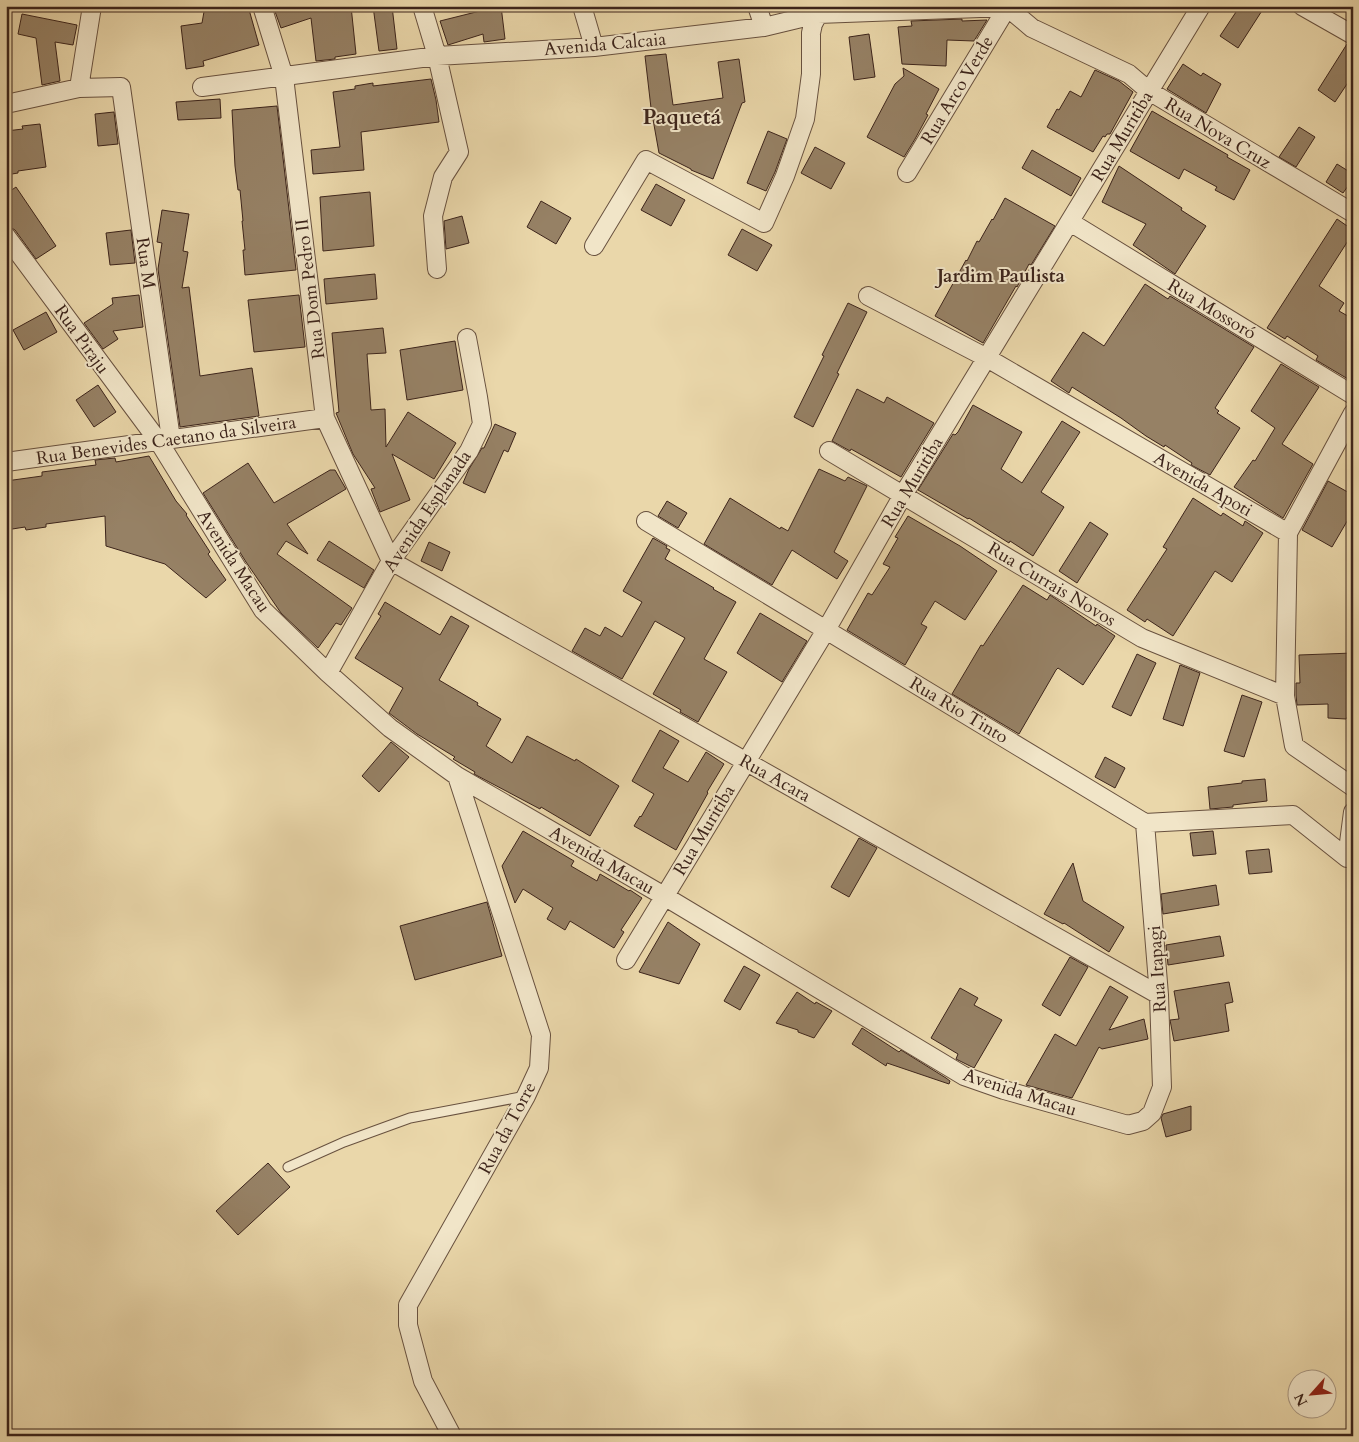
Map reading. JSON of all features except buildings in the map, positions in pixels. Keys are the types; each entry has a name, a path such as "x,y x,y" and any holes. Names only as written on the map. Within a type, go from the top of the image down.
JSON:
{"street":[{"path":"6,104 79,88 92,6"},
{"name":"Rua Dom Pedro II","path":"262,6 284,77 325,418 391,561"},
{"path":"422,6 437,56 459,152 443,177 433,216 437,269"},
{"path":"582,6 594,47"},
{"path":"757,6 764,27"},
{"name":"Rua Muritiba","path":"626,960 826,630 904,495 1201,6"},
{"path":"1302,6 1353,35"},
{"name":"Avenida Calcaia","path":"202,87 437,56 594,47 764,27 820,10 1008,7"},
{"name":"Rua Nova Cruz","path":"1008,7 1032,28 1129,74 1149,91 1353,213"},
{"name":"Rua Arco Verde","path":"907,174 1008,7"},
{"path":"594,246 646,160 764,223 785,176 805,119 811,74 811,33 820,10"},
{"name":"Rua M","path":"79,88 121,87 165,440"},
{"name":"Rua Mossoró","path":"1070,222 1353,395"},
{"name":"Rua Piraju","path":"6,236 165,440"},
{"name":"Avenida Apoti","path":"868,296 987,358 1288,533"},
{"name":"Avenida Esplanada","path":"328,673 391,561 469,451 482,424 467,338"},
{"path":"1353,413 1288,533 1285,696 1294,746 1353,787"},
{"name":"Rua Benevides Caetano da Silveira","path":"6,462 325,418"},
{"name":"Avenida Macau","path":"165,440 263,610 328,673 390,728 457,776 664,896 964,1076 1022,1095 1128,1125 1143,1121 1152,1113"},
{"name":"Rua Currais Novos","path":"829,451 1142,638 1285,696"},
{"name":"Rua Rio Tinto","path":"646,522 1145,823"},
{"name":"Rua Acara","path":"391,561 1160,995"},
{"name":"Rua da Torre","path":"452,1436 423,1381 408,1325 408,1304 526,1096 539,1068 541,1035 457,776"},
{"path":"1145,823 1292,815 1347,858 1353,812"},
{"name":"Rua Itapagi","path":"1145,823 1160,995 1162,1087 1152,1113"}],"lane":[{"path":"288,1167 344,1142 410,1118 526,1096"}],"district":[{"name":"Paquetá","path":"682,116"},
{"name":"Jardim Paulista","path":"1001,275"}]}
